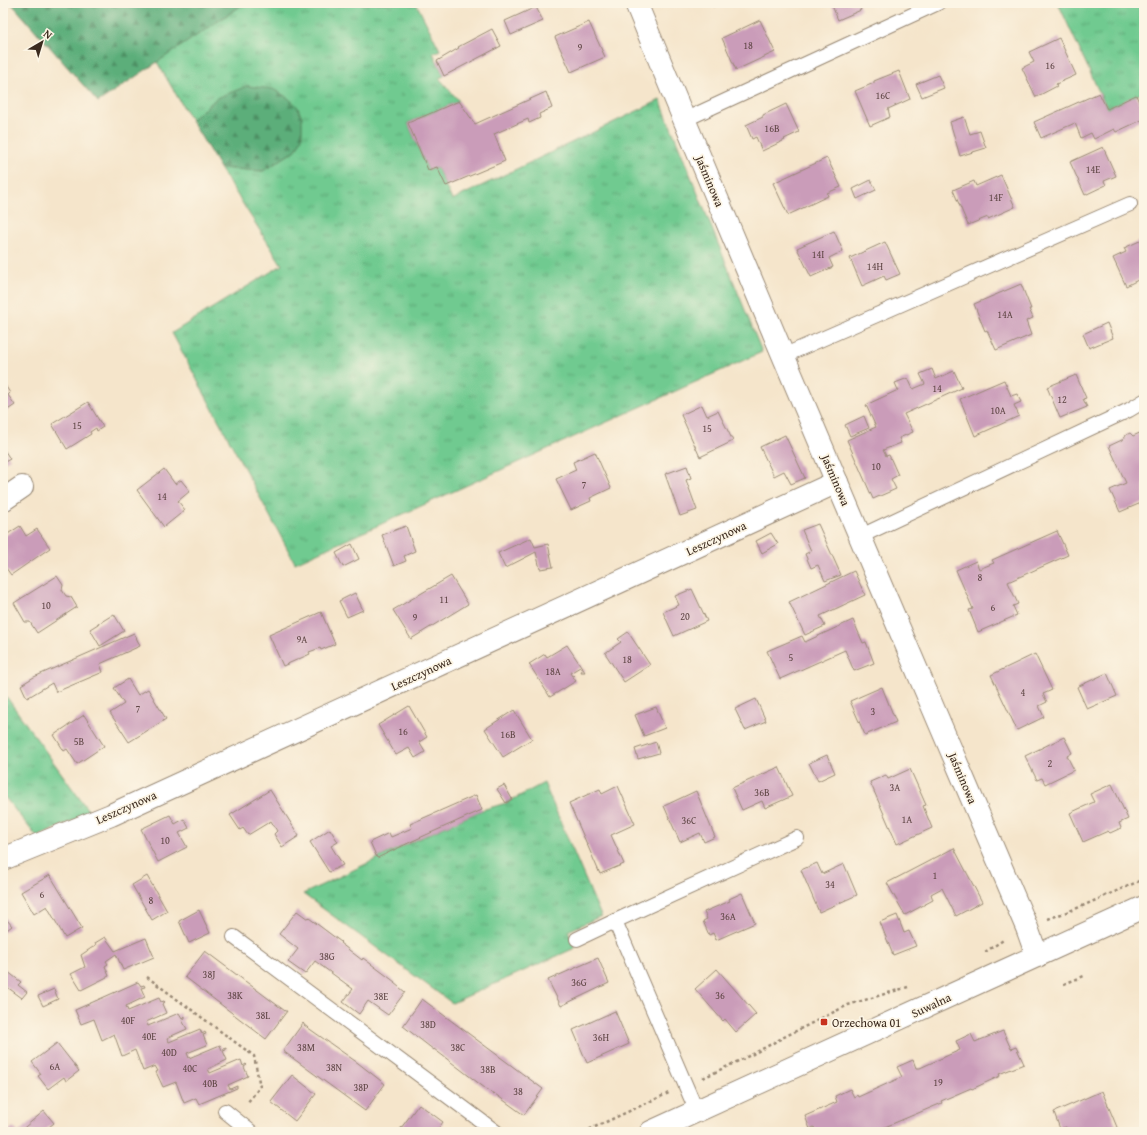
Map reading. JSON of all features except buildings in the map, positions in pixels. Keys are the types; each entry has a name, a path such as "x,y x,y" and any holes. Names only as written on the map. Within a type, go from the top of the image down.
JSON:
{"street":[{"name":"Jaśminowa","path":"636,3 783,356 1027,928 1037,956"},
{"name":"Leszczynowa","path":"3,860 111,815 837,482"},
{"path":"3,500 22,487"},
{"name":"Suwalna","path":"651,1132 1144,907"}],"lane":[{"path":"684,120 938,3"},
{"path":"783,356 1130,204"},
{"path":"861,536 1130,410 1144,401"},
{"path":"577,939 797,838"},
{"path":"614,921 697,1112"},
{"path":"234,937 496,1132"},
{"path":"230,1115 251,1132"}],"path":[{"path":"1046,920 1144,879"},
{"path":"981,955 1007,938"},
{"path":"1064,984 1084,976"},
{"path":"147,978 254,1056 260,1087 230,1115"},
{"path":"584,1132 753,1054 848,1005 909,986"}],"green space":[{"path":"11,3 245,3 98,102"},
{"path":"245,3 416,3 440,50 433,53 444,76 439,78 459,101 408,123 428,170 437,167 452,200 660,100 762,352 295,563 172,333 282,265 220,168 263,171 296,150 217,98 191,120 157,62"},
{"path":"1058,3 1144,3 1144,92 1107,109"},
{"path":"247,86 273,89 288,98 297,106 302,118 302,138 296,150 263,171 220,168 191,120 217,98"},
{"path":"3,692 90,813 37,837 3,795"},
{"path":"544,783 601,916 568,931 575,948 452,1003 303,894 482,810 506,803"}],"place":[{"name":"Orzechowa 01","path":"824,1022"}]}
